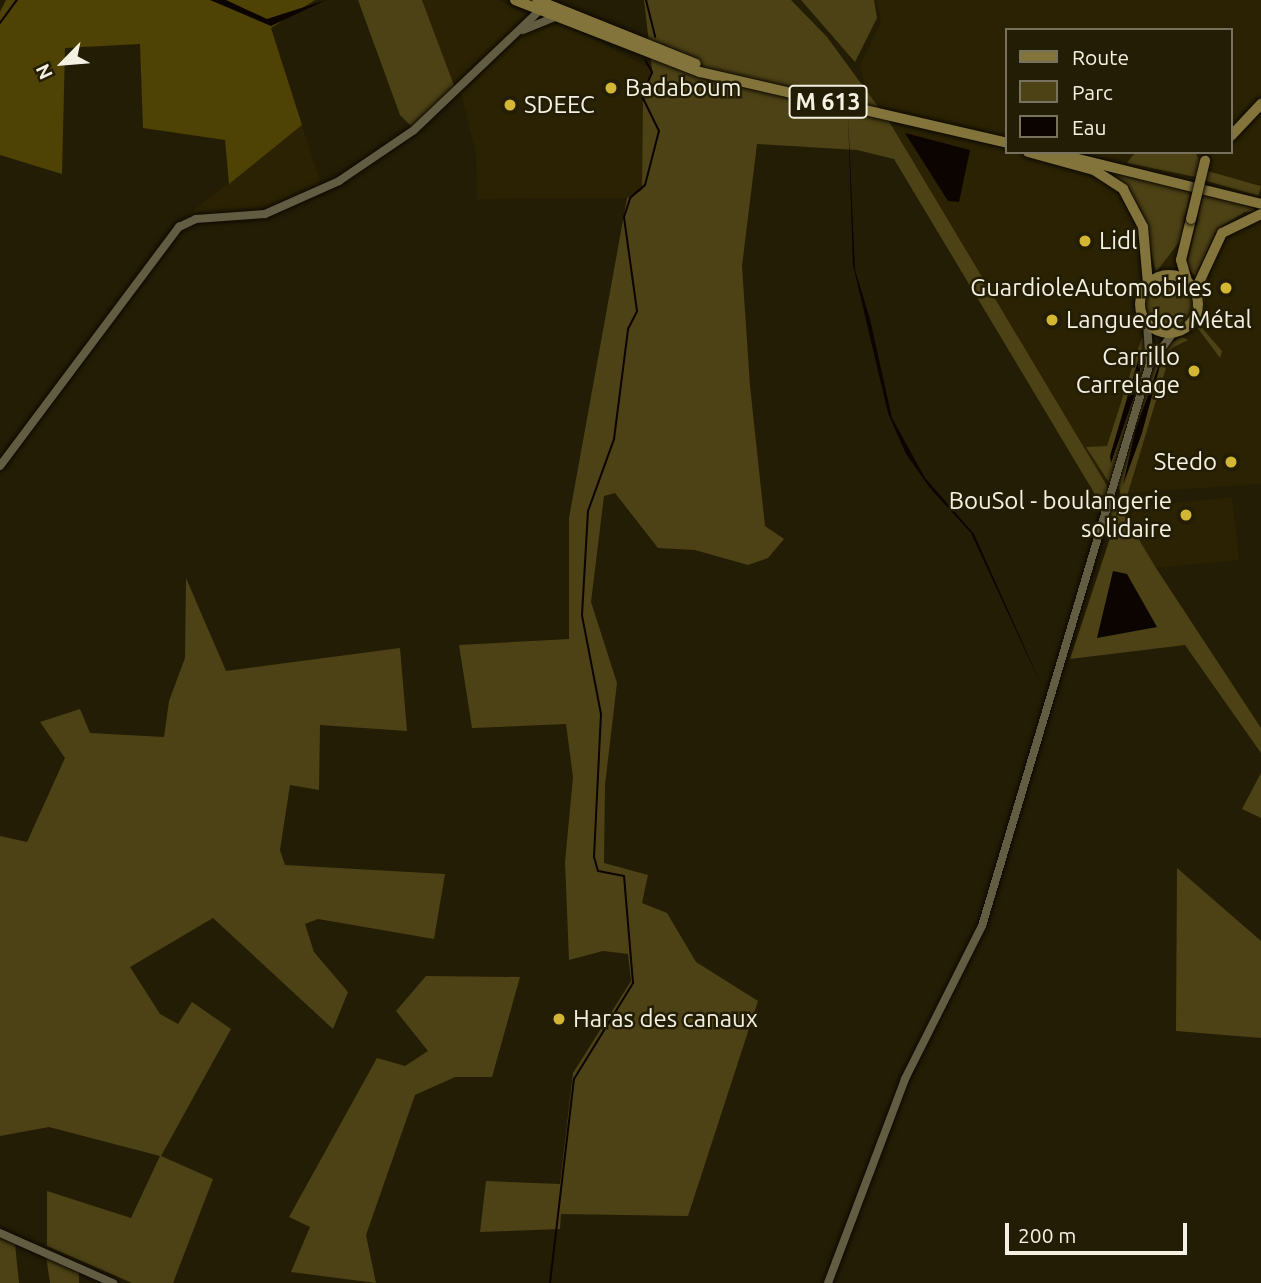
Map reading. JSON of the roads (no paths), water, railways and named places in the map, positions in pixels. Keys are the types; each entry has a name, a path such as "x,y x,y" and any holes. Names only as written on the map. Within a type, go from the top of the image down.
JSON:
{"main road":[{"name":"M 613","path":"513,0 708,71"},
{"name":"M 613","path":"540,8 555,16 708,71 1006,145"},
{"path":"1233,134 1261,104"},
{"path":"1035,154 1094,170 1123,189 1143,227 1148,284 1140,307 1147,324 1172,334 1194,320 1195,291 1222,233 1261,214"},
{"path":"1059,154 1261,202"},
{"path":"1195,291 1188,282 1184,246 1207,157"},
{"path":"1148,284 1160,276 1184,246"},
{"path":"1160,276 1188,282"}],"street":[{"path":"513,0 526,19 515,36"},
{"path":"0,466 179,228 196,219 265,214 321,191 414,130 515,36 540,8"},
{"path":"1147,324 1149,366"},
{"path":"828,1283 905,1079 982,926 1149,366 1172,334"},
{"path":"0,1233 113,1283"}],"water":[{"path":"210,0 226,0 267,19 326,0 271,26"},
{"path":"848,114 855,270 870,319 892,418 925,478 974,534 1043,689 971,533 930,488 906,454 888,413 853,265"},
{"path":"905,133 970,150 959,202 948,201"},
{"path":"1164,351 1142,433 1123,485 1135,431"},
{"path":"1140,354 1140,379 1111,463 1110,456"},
{"path":"1113,571 1127,574 1157,627 1097,638"}],"waterway":[{"path":"0,23 17,0"},
{"path":"646,0 655,37"},
{"path":"550,1283 574,1079 633,983 624,876 598,871 594,857 601,714 582,615 588,511 614,439 628,329 637,311 624,217 630,198 645,185 659,131 642,96 652,72 646,61"}],"place":[{"name":"Badaboum","path":"611,88"},
{"name":"SDEEC","path":"510,105"},
{"name":"Lidl","path":"1085,241"},
{"name":"GuardioleAutomobiles","path":"1226,288"},
{"name":"Languedoc Métal","path":"1052,320"},
{"name":"Carrillo Carrelage","path":"1194,371"},
{"name":"Stedo","path":"1231,462"},
{"name":"BouSol - boulangerie solidaire","path":"1186,515"},
{"name":"Haras des canaux","path":"559,1019"}]}
